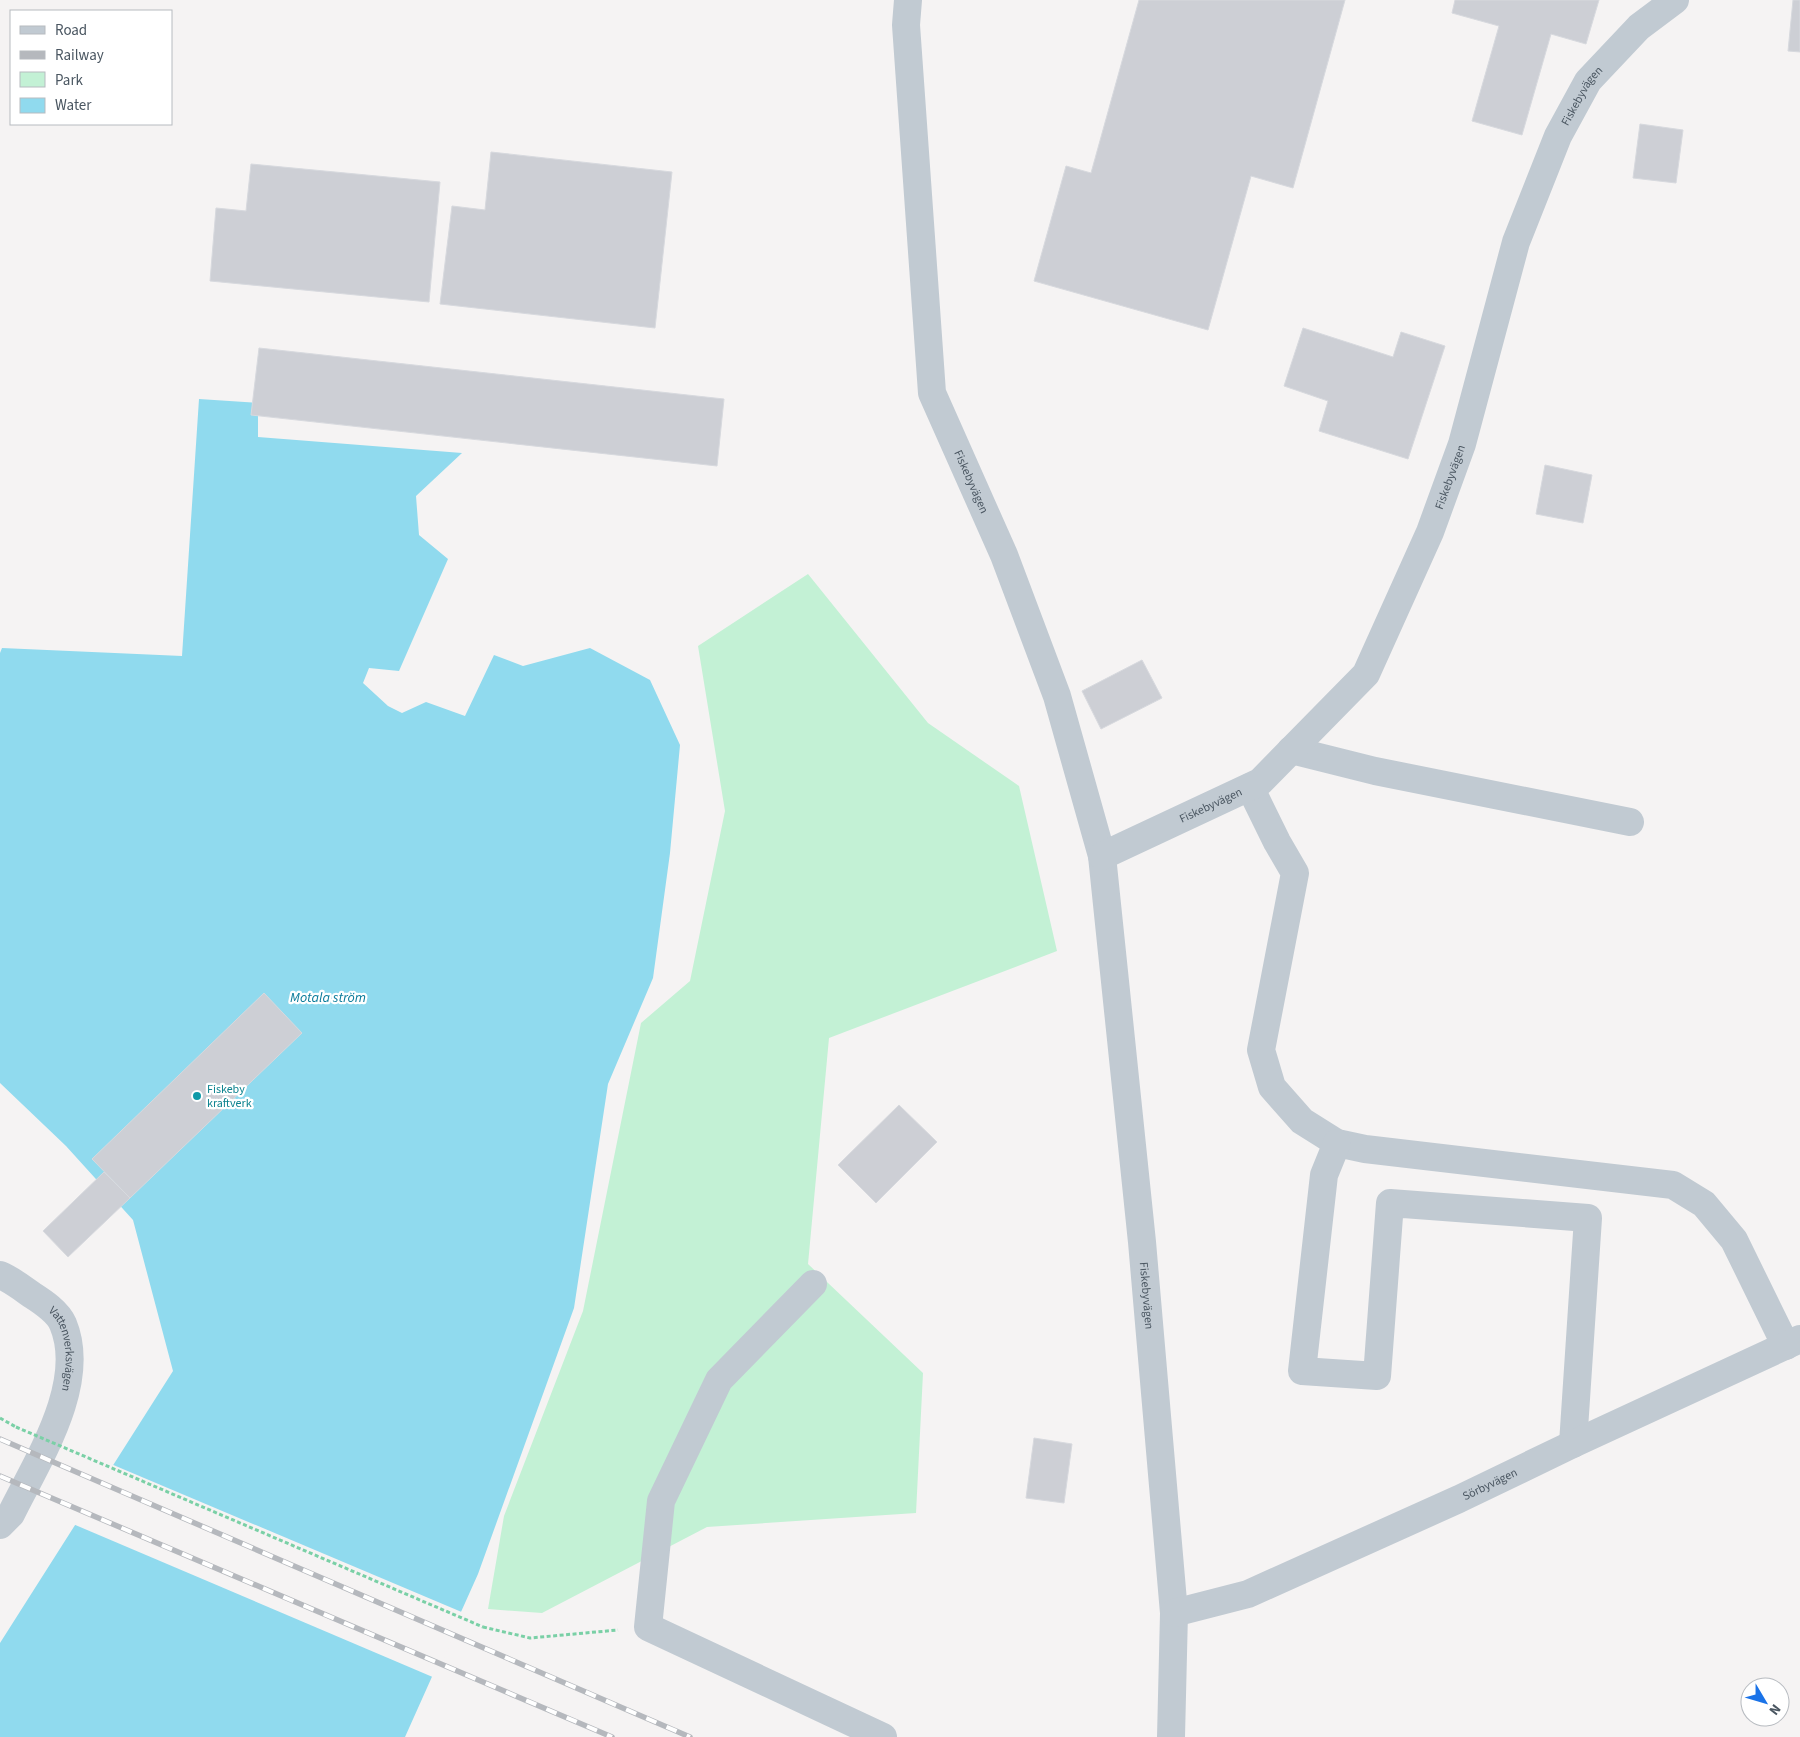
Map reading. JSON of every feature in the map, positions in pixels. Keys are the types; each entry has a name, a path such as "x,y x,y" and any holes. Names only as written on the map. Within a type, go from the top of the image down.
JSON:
{"street":[{"name":"Fiskebyvägen","path":"908,0 906,26 932,393 1004,555 1057,696 1102,856 1142,1242 1174,1613 1170,1737"},
{"name":"Fiskebyvägen","path":"1102,856 1260,782 1366,674 1430,532 1462,444 1516,242 1558,136 1588,81 1639,27 1675,0"},
{"path":"1291,750 1375,771 1630,822"},
{"path":"1250,787 1277,842 1295,873 1261,1050 1272,1087 1302,1121 1338,1143 1375,1150 1673,1185 1704,1204 1734,1240 1793,1342"},
{"path":"1338,1143 1324,1175 1302,1370 1376,1376 1390,1203 1588,1218 1573,1444"},
{"name":"Vattenverksvägen","path":"0,1275 8,1278 47,1306 63,1322 70,1349 68,1383 54,1429 11,1514 0,1524"},
{"path":"813,1284 720,1380 660,1501 648,1627 883,1737"},
{"name":"Sörbyvägen","path":"1174,1613 1248,1594 1459,1499 1793,1342"}],"path":[{"path":"0,1418 16,1427 483,1627 530,1638 648,1627"}],"green space":[{"path":"808,574 928,723 1019,786 1057,951 829,1038 808,1264 923,1373 916,1513 707,1527 542,1613 488,1609 504,1516 583,1311 641,1023 690,981 725,811 698,646"}],"water":[{"name":"Motala ström","path":"199,399 258,403 258,437 462,453 416,496 419,535 448,559 399,671 369,668 363,683 388,706 402,713 426,702 465,716 494,655 523,666 590,648 650,680 680,745 670,853 653,978 608,1084 574,1308 478,1574 405,1737 0,1737 0,1643 173,1371 133,1220 66,1146 0,1083 0,653 2,648 182,656"}],"pier":[{"path":"111,1464 464,1613 435,1678 73,1524"}],"building":[{"path":"1139,0 1345,0 1293,188 1251,176 1208,330 1034,281 1066,166 1091,173"},
{"path":"1455,0 1599,0 1586,44 1551,34 1522,135 1472,121 1499,26 1452,13"},
{"path":"1793,0 1800,0 1800,52 1788,51"},
{"path":"1640,124 1683,130 1676,183 1633,178"},
{"path":"491,152 672,172 655,328 440,304 452,206 485,210"},
{"path":"251,164 440,182 429,302 210,281 216,208 246,211"},
{"path":"1303,328 1393,357 1401,332 1445,346 1408,459 1319,431 1328,401 1284,386"},
{"path":"259,348 724,399 717,466 251,415"},
{"path":"1545,465 1592,475 1583,523 1536,514"},
{"path":"1142,660 1162,698 1101,729 1082,691"},
{"name":"Fiskeby kraftverk","path":"264,993 302,1033 130,1198 92,1159"},
{"path":"899,1105 937,1142 876,1203 838,1165"},
{"path":"104,1172 130,1198 68,1257 43,1231"},
{"path":"1034,1438 1072,1444 1064,1503 1026,1498"}],"railway":[{"path":"0,1439 690,1737"},
{"path":"0,1476 612,1737"}],"place":[{"name":"Fiskeby kraftverk","path":"197,1096"}]}
